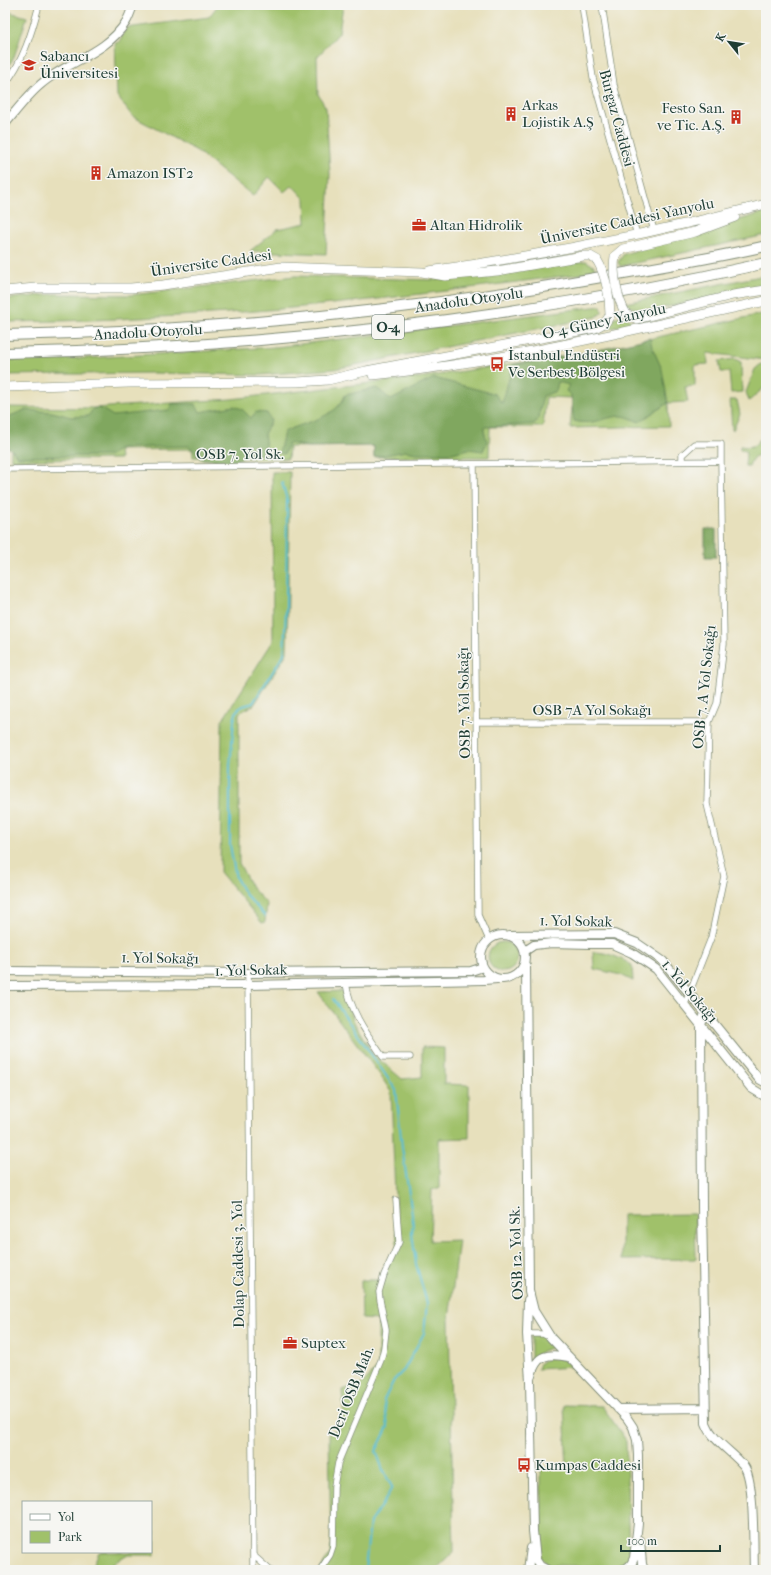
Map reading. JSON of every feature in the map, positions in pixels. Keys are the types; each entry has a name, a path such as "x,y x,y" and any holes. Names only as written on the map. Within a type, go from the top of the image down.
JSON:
{"highway":[{"name":"Anadolu Otoyolu","path":"5,335 159,329 348,314 504,294 766,246"},
{"name":"Anadolu Otoyolu","path":"5,352 173,346 354,331 556,303 656,286 766,263"}],"main road":[{"name":"Üniversite Caddesi Yanyolu","path":"422,272 538,254 637,235 766,204"},
{"path":"766,204 695,232 623,249 615,256 614,266 622,305 626,314 637,319 733,295 766,290"},
{"path":"5,387 129,383 297,382 328,380 366,371 596,328 606,322 610,315 610,305 602,267 597,260 590,256 497,271 445,276 422,272"},
{"name":"Üniversite Caddesi","path":"5,292 35,288 147,286 281,267 422,272"},
{"name":"O-4 Güney Yanyolu","path":"328,380 412,371 505,356 766,301"}],"street":[{"path":"5,84 19,60 29,38 39,5"},
{"path":"5,124 40,85 59,71 106,45 118,33 126,21 133,5"},
{"name":"Burgaz Caddesi","path":"582,5 593,78 637,235"},
{"path":"602,5 614,85 654,231"},
{"name":"OSB 7. A Yol Sokağı","path":"682,461 682,455 694,444 721,444 724,644 717,703 709,722 707,804 724,876 711,938 685,1004"},
{"path":"474,464 721,461"},
{"name":"OSB 7. Yol Sk.","path":"5,469 474,464"},
{"name":"OSB 7. Yol Sokağı","path":"474,464 478,915 488,940"},
{"name":"OSB 7A Yol Sokağı","path":"476,722 709,722"},
{"path":"503,934 510,936 522,944 525,951 524,964 522,969 509,979 497,979 486,972 483,967 480,960 481,952 488,940 495,936 503,934"},
{"name":"1. Yol Sokak","path":"510,936 614,934 637,943 663,961 759,1079 766,1082"},
{"name":"1. Yol Sokağı","path":"525,951 534,945 552,943 612,944 632,953 656,969 751,1088 766,1097"},
{"name":"OSB 12. Yol Sk.","path":"524,964 526,966 529,1291 534,1311 551,1338 627,1418 633,1427 637,1440 639,1461 638,1524"},
{"name":"1. Yol Sokağı","path":"5,971 248,973 472,971 483,967"},
{"name":"Dolap Caddesi 3. Yol","path":"248,973 253,1570"},
{"path":"514,976 526,991"},
{"name":"1. Yol Sokak","path":"5,986 248,985 497,979"},
{"path":"346,983 347,991 359,1022 383,1057 410,1057"},
{"path":"705,1013 701,1025 706,1423 709,1432 745,1467 751,1490 754,1570"},
{"name":"Deri OSB Mah.","path":"320,1570 330,1555 333,1546 335,1520 334,1486 338,1463 381,1360 384,1348 386,1330 380,1300 380,1292 384,1275 399,1242 396,1200"},
{"path":"529,1291 527,1334 530,1381 533,1531 536,1560 540,1566 548,1570"},
{"path":"527,1334 542,1334 551,1338"},
{"path":"530,1381 533,1367 541,1357 556,1355 569,1357"},
{"path":"618,1409 705,1408"},
{"path":"638,1524 643,1568"},
{"path":"621,1570 628,1568 632,1564 638,1524"},
{"path":"528,1570 533,1531"},
{"path":"253,1555 270,1570"}],"green space":[{"path":"218,5 343,5 339,33 317,57 318,94 326,108 330,174 326,254 250,251 277,229 306,223 305,199 292,185 284,192 269,177 253,196 197,151 132,116 117,96 115,43 119,42 126,28 209,17"},
{"path":"9,12 27,17 14,57 5,72 5,29"},
{"path":"766,212 766,235 622,266 620,266 618,262 624,254"},
{"path":"586,261 594,266 596,272 341,303 194,315 99,320 5,322 5,299 54,294 131,295 295,276 435,280"},
{"path":"766,275 766,286 657,309 636,309 625,303"},
{"path":"601,306 602,312 597,317 335,369 260,375 152,373 5,375 5,360 90,358 276,347"},
{"path":"766,313 766,360 707,353 708,364 695,365 695,386 685,387 688,402 668,403 669,426 570,428 573,398 546,397 543,427 490,427 489,457 374,457 374,446 289,447 288,459 193,457 192,449 119,450 120,459 11,460 11,448 5,448 5,407 94,408 231,399 424,377 590,352"},
{"path":"623,316 637,324 604,329 616,317"},
{"path":"650,338 652,347 662,369 668,403 639,422 628,417 621,416 593,422 574,421 571,395 566,391 569,385 558,382 556,391 543,396 538,419 534,424 485,427 484,431 487,441 483,451 469,449 452,453 416,453 406,451 374,457 374,446 308,447 289,443 284,454 279,453 284,432 328,414 341,403 345,395 377,388 391,400 434,378 495,394 502,403 513,365 590,352"},
{"path":"735,359 741,362 742,392 731,393 729,372 721,372 719,361"},
{"path":"766,360 766,386 749,401 746,392 755,369"},
{"path":"730,400 737,400 740,414 733,430 732,429"},
{"path":"172,404 195,404 200,412 234,406 242,409 251,418 256,412 267,413 271,421 264,434 267,454 247,456 232,462 200,459 189,446 121,448 109,456 17,457 13,451 5,445 5,414 10,416 25,410 52,412 71,417 88,416 94,408 100,408 113,416 169,410"},
{"path":"766,439 766,455 754,457 749,466 745,466 746,451 740,450 740,446 751,446 759,440"},
{"path":"272,472 290,472 287,653 254,705 239,713 239,863 252,888 267,904 265,922 262,923 220,872 222,721 273,641"},
{"path":"705,529 716,529 716,557 705,557"},
{"path":"503,942 514,946 518,957 514,968 503,972 492,968 488,957 492,946"},
{"path":"593,952 614,956 632,965 633,981 621,975 594,969"},
{"path":"343,991 355,1024 373,1054 402,1079 422,1077 422,1047 444,1048 444,1084 469,1085 469,1138 439,1139 439,1189 432,1189 430,1241 459,1240 449,1319 454,1552 435,1570 320,1570 331,1552 329,1431 336,1431 344,1423 342,1390 362,1384 378,1367 378,1320 362,1319 361,1280 380,1280 397,1246 391,1092 318,992"},
{"path":"695,1214 696,1259 622,1260 622,1215"},
{"path":"540,1335 551,1342 555,1347 542,1352 531,1361 531,1336"},
{"path":"547,1358 564,1359 573,1367 538,1369 540,1363"},
{"path":"564,1405 602,1406 626,1440 629,1559 624,1567 548,1565 541,1558 541,1469 567,1468"},
{"path":"152,1531 155,1531 155,1555 126,1555 110,1566 109,1570 91,1570 99,1553 152,1553"}],"waterway":[{"path":"265,916 245,894 236,878 230,845 230,766 234,720 237,710 243,706 253,703 284,654 287,500 282,482"},
{"path":"333,999 396,1090 402,1147 413,1221 412,1233 416,1264 427,1303 424,1333 404,1370 394,1380 384,1400 388,1427 376,1451 383,1470 392,1487 370,1522 365,1570"}],"place":[{"name":"Sabancı Üniversitesi","path":"29,65"},
{"name":"Arkas Lojistik A.Ş","path":"511,114"},
{"name":"Festo San. ve Tic. A.Ş.","path":"736,117"},
{"name":"Amazon IST2","path":"96,173"},
{"name":"Altan Hidrolik","path":"419,225"},
{"name":"İstanbul Endüstri Ve Serbest Bölgesi","path":"497,364"},
{"name":"Suptex","path":"290,1343"},
{"name":"Kumpas Caddesi","path":"524,1465"}]}
